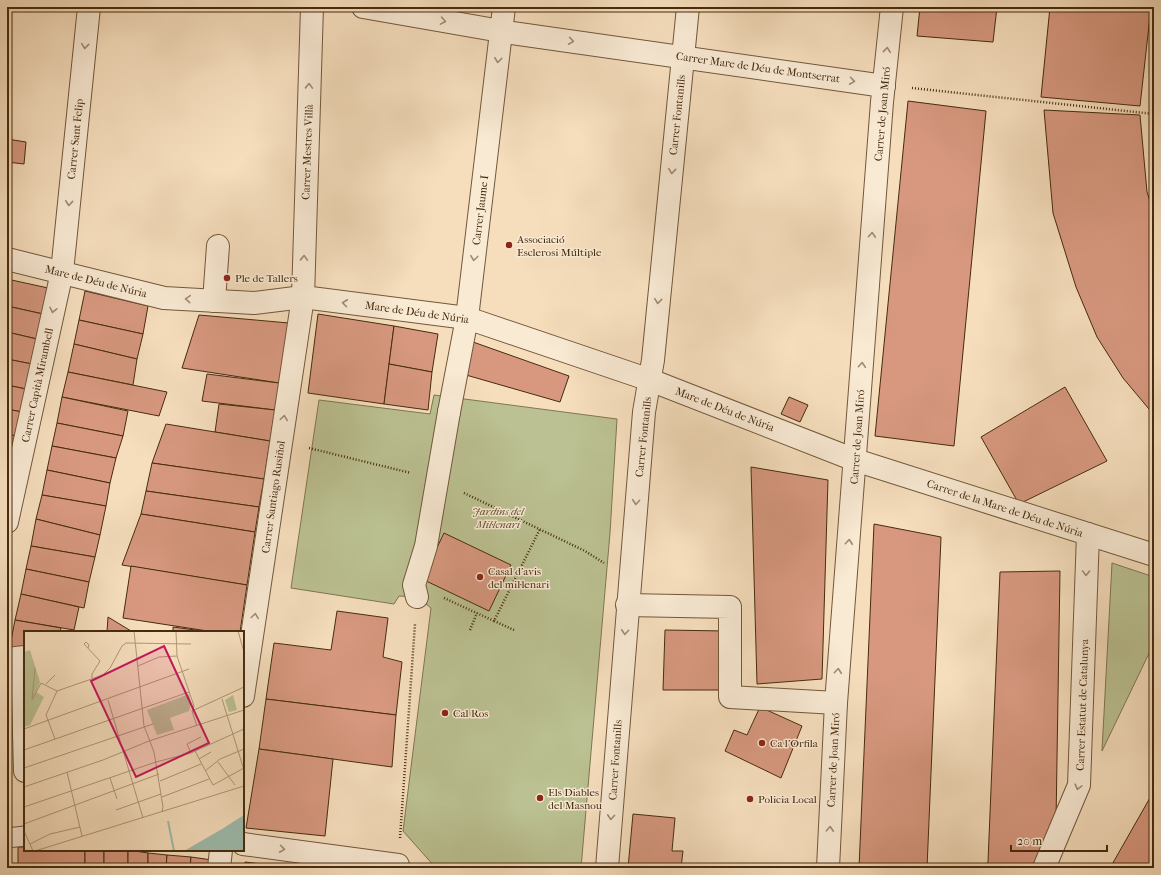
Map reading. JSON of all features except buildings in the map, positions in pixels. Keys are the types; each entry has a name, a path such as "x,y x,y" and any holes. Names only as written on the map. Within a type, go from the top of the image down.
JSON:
{"street":[{"name":"Carrer Sant Felip","path":"62,272 89,7"},
{"name":"Carrer Mestres Villà","path":"303,297 312,7"},
{"name":"Carrer Mare de Déu de Montserrat","path":"363,7 502,31 884,86"},
{"name":"Carrer Jaume I","path":"415,591 426,546 467,318 504,7"},
{"name":"Carrer Fontanills","path":"607,868 627,605 644,412 650,380 688,7"},
{"name":"Carrer de Joan Miró","path":"828,868 836,703 884,86 892,7"},
{"path":"214,301 218,246"},
{"name":"Mare de Déu de Núria","path":"7,259 164,298 254,303 303,297 467,318 650,380 855,460"},
{"name":"Carrer Capità Mirambell","path":"7,517 62,272"},
{"name":"Carrer Santiago Rusiñol","path":"244,689 303,297"},
{"name":"Carrer de la Mare de Déu de Núria","path":"855,460 1154,555"},
{"name":"Carrer Estatut de Catalunya","path":"1044,868 1079,785 1088,534"},
{"path":"627,605 730,607 730,697 836,703"},
{"path":"18,658 24,755"},
{"path":"244,844 400,867"},
{"path":"219,868 221,851"}],"lane":[{"path":"7,838 24,836"}],"path":[{"path":"884,86 1154,114"},
{"path":"335,455 392,469"},
{"path":"437,480 585,551 610,567"},
{"path":"494,621 540,529"},
{"path":"400,867 415,591 477,613 514,630"},
{"path":"470,630 477,613"}],"green space":[{"name":"Jardins del Mil·lenari","path":"434,395 617,419 610,533 581,868 435,867 403,831 431,608 417,597 399,596 394,604 291,588 319,400 430,414"},
{"path":"1112,563 1154,577 1154,643 1102,751"}],"place":[{"name":"Associació Esclerosi Múltiple","path":"509,245"},
{"name":"Ple de Tallers","path":"227,278"},
{"name":"Casal d'avis del mil·lenari","path":"480,577"},
{"name":"Cal Ros","path":"445,713"},
{"name":"Ca l'Orfila","path":"762,743"},
{"name":"Els Diables del Masnou","path":"540,798"},
{"name":"Policia Local","path":"750,799"}]}
